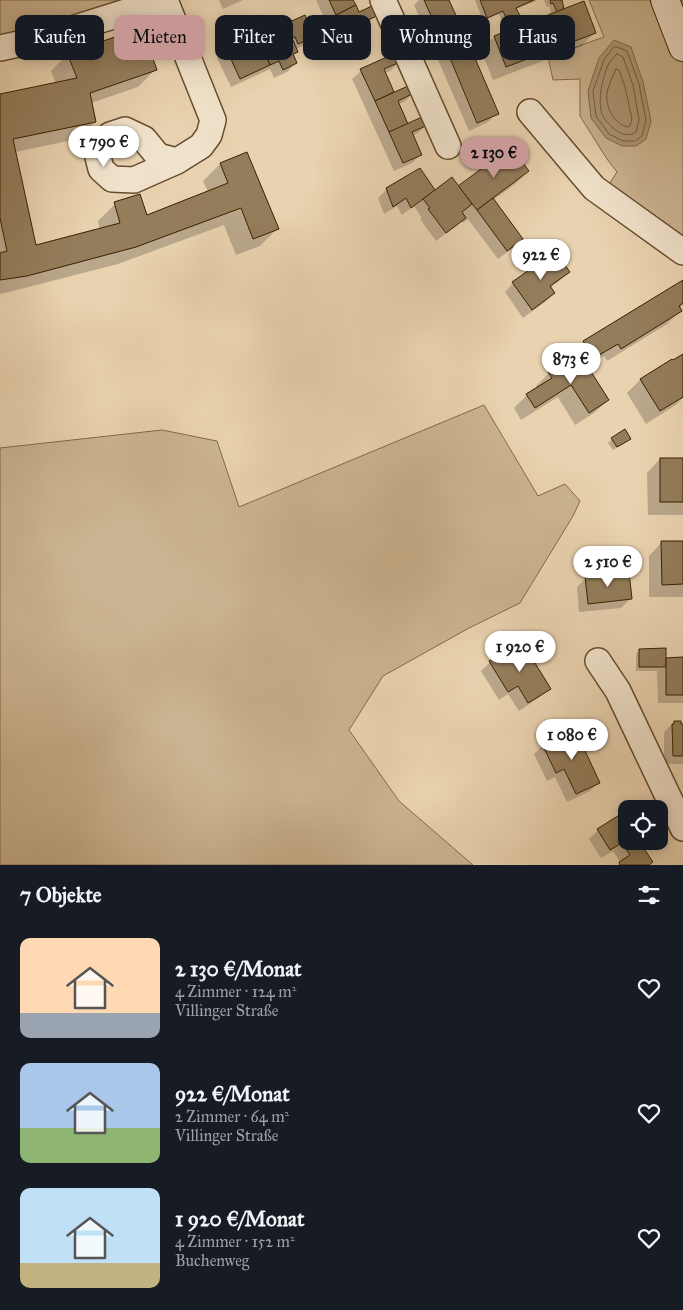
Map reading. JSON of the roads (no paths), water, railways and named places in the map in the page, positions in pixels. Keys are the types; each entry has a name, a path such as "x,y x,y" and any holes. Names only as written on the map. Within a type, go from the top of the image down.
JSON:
{"main road":[{"path":"665,0 683,47"}],"street":[{"path":"0,48 37,40 164,0 213,120 209,135 201,146 177,161"},
{"path":"383,0 448,146"},
{"path":"530,112 594,188 683,252"},
{"path":"598,661 618,691 683,828"}],"water":[{"path":"614,40 631,47 643,82 651,121 646,139 636,146 622,146 606,138 591,118 588,91 599,58"}]}
